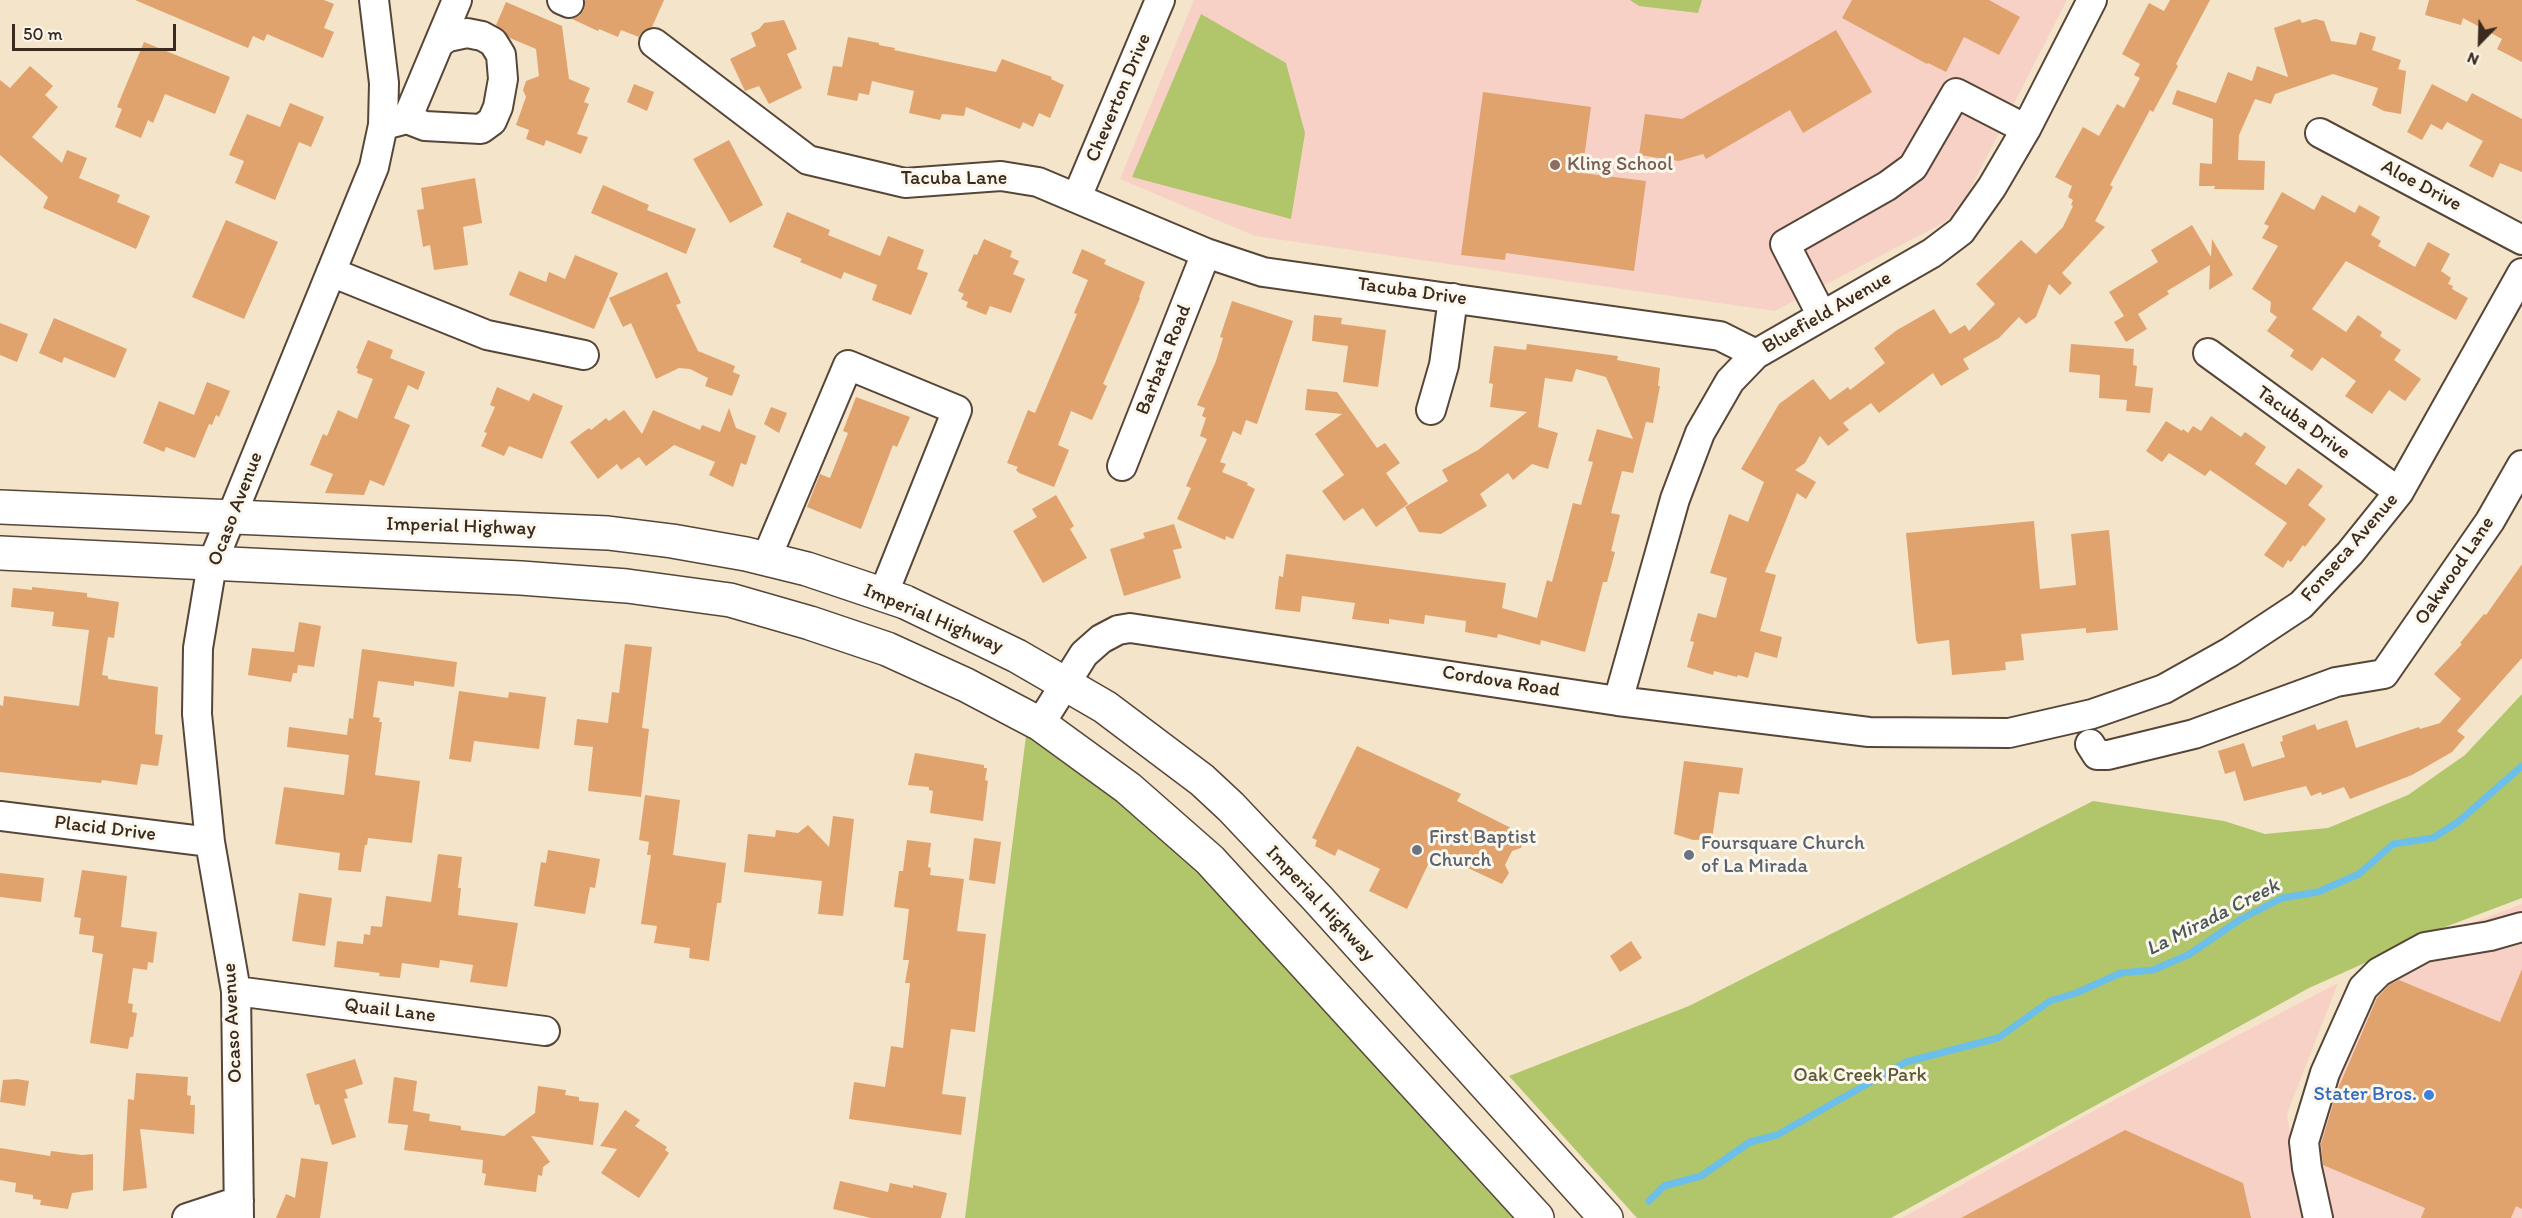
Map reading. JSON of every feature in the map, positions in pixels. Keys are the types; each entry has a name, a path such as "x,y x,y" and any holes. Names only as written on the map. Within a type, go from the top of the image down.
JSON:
{"main road":[{"name":"Imperial Highway","path":"0,507 608,533 672,541 766,559 807,569 905,602 983,639 1104,707 1153,741 1202,780 1231,807 1318,899 1606,1218"},
{"path":"0,553 521,578 627,586 730,600 810,623 887,649 966,685 1040,724 1128,788 1210,860 1537,1218"}],"street":[{"name":"Ocaso Avenue","path":"239,1209 236,991 210,842 197,714 198,648 212,564 374,167 395,122 384,83 374,0"},
{"path":"439,43 448,37 466,33 482,36 493,42 501,55 503,79 495,114 492,121 481,129 395,122 439,43 457,0"},
{"name":"Cheverton Drive","path":"1077,197 1160,0"},
{"name":"Bluefield Avenue","path":"1618,701 1675,499 1701,433 1730,381 1756,354 1932,253 1961,231 1992,187 2026,129 2092,0"},
{"name":"Tacuba Lane","path":"654,43 808,160 905,183 1001,176 1038,182 1077,197"},
{"path":"1822,316 1785,244 1887,186 1913,167 1956,93 2026,129"},
{"name":"Aloe Drive","path":"2320,133 2522,240"},
{"name":"Tacuba Drive","path":"1077,197 1206,253 1263,272 1720,336 1756,354"},
{"name":"Barbata Road","path":"1122,466 1206,253"},
{"path":"331,272 486,335 584,355"},
{"name":"Fonseca Avenue","path":"2009,734 2092,714 2164,689 2230,652 2301,605 2350,553 2399,492 2522,273"},
{"path":"1431,410 1444,365 1453,298"},
{"name":"Tacuba Drive","path":"2208,353 2399,492"},
{"path":"766,559 848,365 957,410 883,595"},
{"name":"Oakwood Lane","path":"2090,744 2097,754 2108,755 2173,740 2336,682 2384,674 2490,521 2522,465"},
{"name":"Cordova Road","path":"1040,724 1084,654 1101,639 1118,630 1130,628 1618,701 1869,732 2009,734"},
{"name":"Placid Drive","path":"0,816 210,842"},
{"path":"2318,1218 2304,1142 2325,1073 2363,988 2379,972 2426,947 2490,936 2522,927"},
{"name":"Quail Lane","path":"236,991 545,1031"},
{"path":"187,1218 239,1209"}],"shaded area":[{"name":"Kling School","path":"1194,0 2067,0 1964,201 1945,222 1775,311 1255,236 1120,179"},
{"name":"Stater Bros.","path":"2522,904 2522,1218 2310,1218 2295,1116 2350,977 2442,934"},
{"path":"2338,983 2287,1114 2303,1218 1902,1218 2099,1108"}],"green space":[{"path":"1630,0 1702,0 1698,13 1639,6"},
{"path":"1201,14 1286,63 1305,133 1291,219 1132,177"},
{"name":"Oak Creek Park","path":"2522,694 2522,898 2445,927 2309,988 1891,1218 1637,1218 1509,1076 1689,1006 2093,801 2224,821 2265,834 2328,828 2408,795 2465,755"},
{"path":"1026,736 1098,782 1191,860 1517,1218 965,1218"}],"building":[{"path":"135,0 324,0 334,4 324,28 334,32 323,58 267,34 264,41 253,36 248,48"},
{"path":"585,0 664,0 652,27 641,33 639,37 621,30 618,37 572,19 584,10"},
{"path":"1852,0 1989,0 2020,17 1999,55 1964,37 1946,72 1842,18"},
{"path":"2170,0 2210,0 2176,64 2178,66 2153,112 2150,110 2110,185 2113,187 2095,221 2105,227 2062,273 2072,283 2060,295 2049,284 2036,317 2026,324 2019,317 1999,338 1963,359 1969,369 1941,386 1933,373 1879,413 1871,403 1843,423 1849,430 1828,446 1820,436 1805,463 1795,470 1816,482 1806,499 1797,493 1765,572 1776,575 1760,631 1782,637 1777,658 1755,652 1748,678 1714,671 1713,675 1687,667 1694,642 1690,641 1698,613 1716,618 1727,578 1710,573 1729,514 1748,522 1764,482 1741,469 1779,404 1813,379 1830,400 1848,387 1850,390 1885,363 1874,348 1897,330 1934,309 1950,334 1965,325 1969,331 1995,304 1976,284 2021,240 2036,254 2063,227 2073,206 2071,205 2073,200 2068,197 2072,186 2055,177 2083,127 2099,136 2117,104 2124,108 2140,78 2134,75 2140,64 2122,54 2149,3 2164,11"},
{"path":"2429,0 2522,0 2522,62 2497,49 2502,39 2463,18 2461,25 2425,15"},
{"path":"506,2 562,26 569,79 590,88 584,102 589,104 577,134 588,137 581,154 546,140 544,146 526,139 529,130 516,125 526,97 523,90 526,81 539,76 536,49 510,38 496,25"},
{"path":"2300,19 2302,23 2315,19 2324,21 2331,41 2356,45 2360,32 2376,37 2372,50 2401,60 2398,69 2406,71 2401,114 2384,111 2372,105 2378,88 2333,74 2275,94 2271,104 2255,99 2239,135 2238,160 2265,161 2264,190 2214,189 2215,186 2199,186 2200,163 2212,164 2213,119 2172,104 2177,90 2216,103 2228,72 2252,81 2257,66 2288,77 2274,28"},
{"path":"784,20 797,49 787,54 802,88 769,104 759,86 745,91 730,59 756,46 751,33 764,23"},
{"path":"1836,30 1872,92 1803,133 1790,110 1706,159 1703,154 1679,161 1639,155 1645,114 1682,119"},
{"path":"848,37 879,43 879,45 895,48 894,50 996,72 1002,59 1052,77 1051,79 1064,85 1050,118 1039,113 1033,127 1023,122 1020,129 966,107 964,116 942,114 940,120 909,113 914,91 872,81 869,95 859,93 857,101 827,95 833,66 842,67"},
{"path":"144,42 230,77 215,114 165,94 153,123 148,120 141,138 115,127 122,109 117,107"},
{"path":"30,66 53,86 45,95 58,107 32,137 62,163 67,150 87,158 79,178 120,195 117,202 150,216 136,249 43,208 48,197 0,155 0,80 10,88"},
{"path":"634,84 654,92 647,111 627,102"},
{"path":"2432,84 2467,102 2472,93 2522,119 2522,172 2500,163 2493,178 2469,166 2483,141 2447,122 2442,130 2431,124 2422,140 2407,132"},
{"path":"1483,92 1591,107 1582,173 1646,181 1634,271 1506,253 1505,260 1461,255"},
{"path":"290,103 324,117 311,147 299,142 275,200 235,183 244,161 229,155 247,114 280,127"},
{"path":"729,140 763,205 730,223 693,159"},
{"path":"475,178 482,223 463,227 468,265 434,270 430,245 423,247 417,210 424,209 421,188"},
{"path":"603,185 649,205 647,210 696,229 686,254 591,213"},
{"path":"2282,192 2314,210 2322,195 2355,213 2359,205 2380,217 2371,235 2381,241 2378,246 2415,267 2428,242 2450,254 2441,271 2451,278 2448,284 2453,286 2452,289 2468,298 2456,320 2346,261 2312,309 2346,332 2358,315 2382,332 2380,336 2401,350 2394,360 2421,379 2405,401 2389,390 2372,414 2345,396 2356,381 2322,357 2312,371 2290,356 2294,350 2267,331 2277,317 2270,312 2271,302 2252,289 2278,246 2262,238 2269,226 2264,224"},
{"path":"787,212 830,230 828,235 880,256 888,236 924,250 917,269 928,273 911,315 872,300 877,285 844,272 841,279 800,262 802,259 773,247"},
{"path":"226,220 278,242 244,319 192,297"},
{"path":"2192,225 2211,257 2212,239 2233,275 2209,290 2210,265 2167,291 2169,294 2138,314 2147,329 2126,342 2114,322 2124,316 2109,292 2158,262 2151,250"},
{"path":"984,239 1012,251 1010,257 1019,261 1013,274 1025,279 1011,313 990,306 986,315 966,307 968,302 961,299 964,294 958,291 974,254 977,255"},
{"path":"1082,249 1106,260 1104,264 1145,282 1103,384 1107,386 1092,420 1071,411 1058,445 1069,450 1054,487 1019,473 1016,470 1018,467 1007,463 1028,410 1035,413 1077,314 1074,313 1088,280 1072,273"},
{"path":"575,255 618,273 594,329 509,295 519,271 546,282 549,272 565,279"},
{"path":"667,272 681,303 676,305 698,351 735,366 733,372 740,375 732,396 705,386 708,378 690,369 679,368 656,379 631,323 623,327 609,298"},
{"path":"1232,301 1293,321 1257,424 1246,420 1241,435 1233,431 1220,462 1226,464 1222,472 1248,483 1247,485 1255,489 1233,539 1226,536 1225,540 1177,519 1191,488 1186,486 1207,439 1200,436 1206,418 1202,416 1205,408 1197,405 1216,361 1223,338 1220,337"},
{"path":"1314,315 1342,318 1341,324 1386,330 1378,387 1343,382 1348,346 1312,341"},
{"path":"54,318 127,349 115,378 64,357 62,363 39,353"},
{"path":"0,323 28,334 17,362 0,355"},
{"path":"368,340 393,350 390,358 425,372 418,390 408,385 394,418 410,425 384,486 370,480 364,495 325,493 333,474 310,465 323,434 327,436 338,410 357,419 373,379 357,373 356,368"},
{"path":"1527,344 1618,356 1617,360 1660,368 1658,386 1660,386 1653,423 1646,422 1633,473 1622,471 1611,513 1620,515 1611,551 1615,552 1607,582 1603,582 1585,652 1541,640 1540,645 1498,634 1497,638 1465,632 1466,621 1425,615 1424,624 1389,619 1389,624 1352,619 1355,603 1302,596 1300,612 1275,609 1279,576 1283,577 1286,554 1506,583 1502,608 1537,618 1547,580 1552,582 1573,503 1581,505 1593,462 1588,461 1597,429 1633,439 1606,377 1576,369 1572,382 1545,378 1538,427 1558,433 1548,469 1532,464 1513,480 1508,473 1480,494 1487,506 1441,534 1419,532 1405,507 1448,481 1442,470 1478,450 1527,412 1490,407 1493,384 1489,383 1494,346 1526,350"},
{"path":"2071,344 2134,349 2133,365 2137,366 2135,386 2153,388 2150,413 2126,411 2127,400 2099,398 2100,375 2069,372"},
{"path":"207,382 230,391 219,417 216,415 212,425 209,424 195,458 166,447 164,452 143,443 159,401 194,415"},
{"path":"497,387 529,401 533,393 563,406 542,459 509,446 504,456 481,446 487,433 484,432 495,407 490,405"},
{"path":"1307,389 1337,392 1377,448 1385,443 1400,463 1386,473 1408,504 1376,527 1363,508 1344,521 1322,491 1344,475 1315,434 1342,414 1305,410"},
{"path":"856,397 910,417 897,447 893,445 861,529 807,507 820,474 830,478 848,433 843,431"},
{"path":"771,407 787,413 779,433 764,424"},
{"path":"729,408 736,428 756,436 746,465 741,463 733,487 709,475 715,462 674,445 646,466 639,457 621,470 617,464 598,479 570,442 589,428 591,430 606,418 609,421 624,410 642,434 653,410 700,430 702,425 720,432"},
{"path":"2211,416 2241,437 2245,432 2266,447 2255,464 2286,485 2298,468 2323,486 2308,505 2326,519 2305,547 2303,545 2291,562 2288,560 2283,568 2264,555 2287,523 2210,470 2205,476 2169,453 2162,462 2146,451 2166,421 2188,433 2193,426 2201,431"},
{"path":"1056,495 1074,526 1070,529 1087,558 1043,583 1013,531 1037,517 1032,509"},
{"path":"2034,521 2040,589 2076,585 2071,534 2109,530 2118,630 2086,633 2086,628 2021,634 2024,660 2005,662 2006,670 1952,675 1949,640 1918,644 1916,640 1906,533"},
{"path":"1174,524 1182,548 1173,550 1181,578 1124,596 1110,549 1145,538 1143,533"},
{"path":"2522,564 2522,658 2457,731 2465,737 2452,752 2412,775 2350,799 2344,787 2322,795 2321,792 2311,796 2306,786 2244,801 2235,771 2225,774 2218,751 2244,743 2252,767 2285,757 2280,742 2283,741 2282,736 2315,724 2317,730 2347,720 2356,748 2419,727 2420,729 2440,723 2461,699 2434,674 2462,644 2460,643 2484,614 2486,615"},
{"path":"32,587 87,593 87,597 119,602 114,638 108,637 102,675 108,676 108,679 158,687 155,734 163,735 158,766 141,764 137,785 0,772 0,705 3,706 4,696 79,706 89,630 52,626 54,612 11,607 13,588 32,590"},
{"path":"299,622 321,626 314,667 298,665 297,673 293,673 291,682 248,675 252,648 294,652"},
{"path":"625,644 652,647 642,728 649,729 641,797 588,791 593,747 574,745 577,719 608,723 612,692 619,693"},
{"path":"362,649 457,662 454,687 414,681 414,686 378,681 373,717 380,718 379,722 382,722 375,775 420,781 412,843 368,838 361,872 338,870 340,853 275,844 284,787 344,795 349,755 287,747 289,727 347,735 349,718 353,719"},
{"path":"459,691 508,698 509,692 546,697 539,749 474,741 471,762 449,759"},
{"path":"1357,746 1461,794 1457,801 1525,835 1521,848 1512,851 1505,865 1509,873 1502,884 1434,852 1407,909 1369,891 1380,869 1338,849 1335,856 1315,846 1317,840 1312,838"},
{"path":"915,753 984,765 984,768 987,768 985,780 988,781 983,821 930,813 933,791 929,790 929,787 908,785"},
{"path":"1684,761 1743,768 1739,794 1719,792 1712,839 1693,840 1674,834"},
{"path":"645,795 680,800 673,855 726,863 721,903 717,903 709,961 689,958 690,948 654,943 657,926 641,924 651,855 647,855 649,842 639,840"},
{"path":"833,816 854,819 843,916 818,914 822,881 744,872 748,834 775,837 776,830 798,833 808,825 829,847"},
{"path":"974,838 1001,842 995,884 969,880"},
{"path":"907,840 931,843 928,867 931,868 930,875 964,879 957,931 986,934 975,1032 951,1029 942,1094 966,1097 961,1135 849,1119 854,1082 885,1087 891,1046 903,1048 910,983 905,983 909,960 903,960 909,909 894,907 899,871 903,871"},
{"path":"548,850 600,859 595,888 590,887 585,914 534,906 541,862 546,863"},
{"path":"438,854 462,857 458,888 461,888 458,915 518,923 507,987 470,982 473,965 440,960 439,968 402,963 400,978 334,967 337,941 363,944 364,934 370,935 371,926 382,927 386,896 431,902"},
{"path":"82,870 127,876 121,927 157,932 153,963 148,962 147,970 133,968 128,1003 133,1004 132,1012 137,1013 133,1037 130,1037 128,1049 90,1043 103,954 92,952 94,936 79,934 81,918 74,917"},
{"path":"0,873 44,878 41,902 0,897"},
{"path":"299,893 332,898 325,946 292,941"},
{"path":"1631,941 1642,958 1620,972 1610,956"},
{"name":"Stater Bros.","path":"2522,969 2522,1209 2516,1206 2511,1218 2421,1218 2425,1208 2323,1165 2321,1144 2337,1091 2377,998 2389,985 2399,980 2500,1022"},
{"path":"355,1059 363,1084 345,1090 348,1098 344,1099 356,1137 332,1145 319,1104 315,1105 306,1074"},
{"path":"136,1073 188,1077 187,1095 191,1096 190,1105 195,1105 194,1134 140,1129 147,1188 123,1191 128,1099 134,1100"},
{"path":"394,1077 417,1081 413,1111 430,1114 429,1121 461,1126 461,1130 504,1136 535,1113 538,1086 566,1090 565,1095 579,1097 579,1101 599,1103 593,1145 531,1136 550,1162 543,1167 542,1176 538,1175 536,1192 484,1185 486,1174 482,1173 483,1160 404,1150 408,1125 388,1123"},
{"path":"3,1080 29,1081 25,1106 0,1102"},
{"path":"625,1110 640,1120 635,1126 667,1147 665,1150 669,1153 639,1198 601,1173 617,1149 600,1146"},
{"path":"2125,1130 2243,1183 2251,1218 1961,1218"},
{"path":"0,1148 50,1156 51,1151 93,1154 93,1190 72,1193 68,1209 40,1205 41,1200 33,1199 33,1195 15,1192 16,1183 0,1180"},
{"path":"301,1158 328,1162 320,1218 276,1218 286,1194 295,1198"},
{"path":"840,1181 888,1192 890,1183 913,1188 913,1185 947,1193 941,1218 871,1218 833,1209"}],"waterway":[{"name":"La Mirada Creek","path":"1649,1201 1664,1186 1701,1176 1750,1142 1777,1135 1906,1062 1998,1038 2050,1001 2076,993 2121,973 2153,970 2188,955 2241,919 2282,898 2318,892 2359,874 2393,844 2433,838 2458,822 2522,766"}],"place":[{"name":"Kling School","path":"1555,165"},
{"name":"First Baptist Church","path":"1417,850"},
{"name":"Foursquare Church of La Mirada","path":"1689,855"},
{"name":"Stater Bros.","path":"2429,1095"}]}
